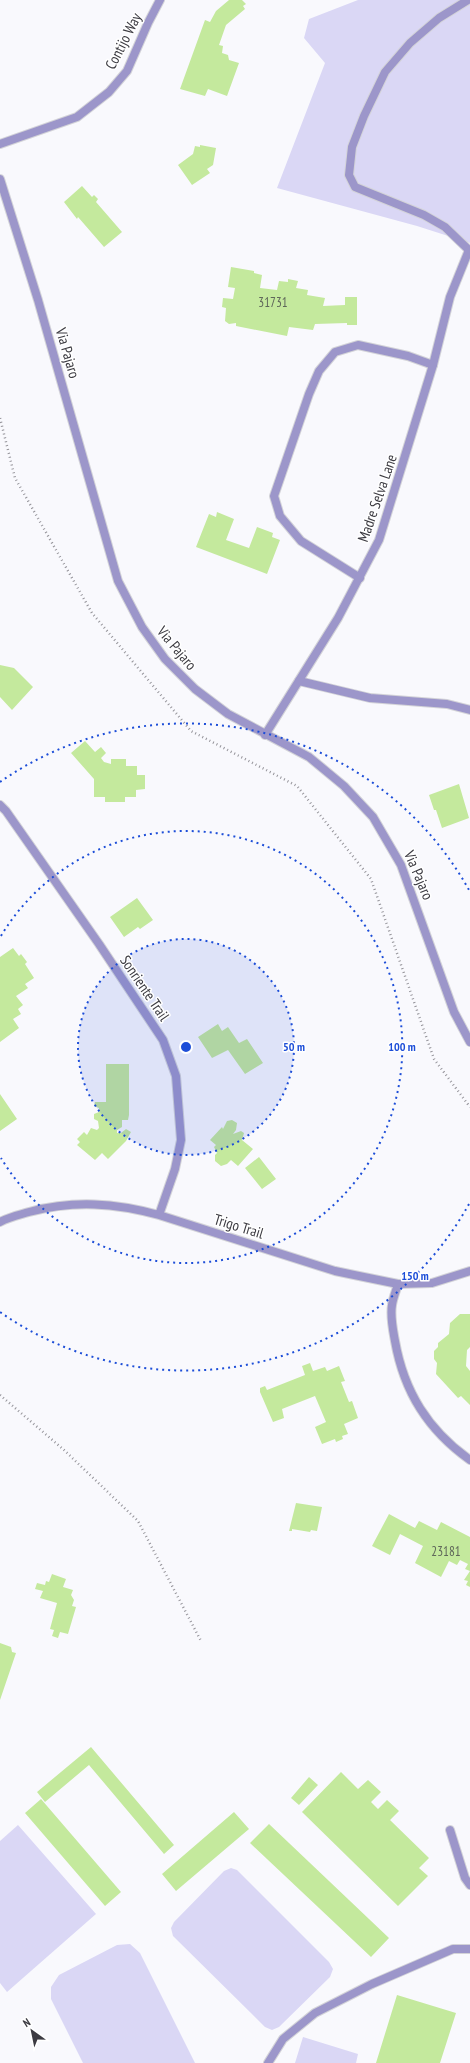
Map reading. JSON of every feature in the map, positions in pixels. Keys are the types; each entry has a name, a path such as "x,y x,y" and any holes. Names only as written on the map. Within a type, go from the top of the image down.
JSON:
{"street":[{"name":"Contijo Way","path":"0,144 77,117 109,92 127,71 160,0"},
{"path":"468,0 439,18 427,28 410,43 385,72 364,116 352,147 349,176 355,187 429,218 445,227 469,250"},
{"name":"Via Pajaro","path":"0,179 38,300 118,581 142,627 165,659 195,689 228,714 309,757 344,786 373,817 401,865 454,1012 470,1042"},
{"name":"Madre Selva Lane","path":"265,735 338,618 380,540 433,365 450,297 469,250"},
{"path":"360,578 301,541 280,516 274,496 309,394 319,371 335,352 358,345 408,356 433,365"},
{"path":"299,681 370,698 447,704 470,710"},
{"name":"Sonriente Trail","path":"0,805 6,811 99,944 163,1040 176,1076 181,1140 175,1169 160,1215"},
{"name":"Trigo Trail","path":"0,1222 40,1209 71,1204 100,1203 131,1207 335,1271 398,1284 432,1283 470,1271"},
{"path":"398,1284 392,1305 392,1323 401,1368 406,1381 419,1408 431,1426 470,1460"},
{"path":"450,1830 465,1878 470,1886"},
{"path":"268,2063 283,2039 315,2013 372,1984 453,1949 470,1949"}],"path":[{"path":"0,418 15,478 92,613 190,731 297,786 371,879 434,1059 470,1107"},
{"path":"0,1395 64,1450 138,1521 201,1641"}],"shaded area":[{"path":"358,0 470,0 470,243 417,226 277,188 325,63 304,38 309,19"},
{"path":"18,1825 96,1914 7,1992 0,1983 0,1841"},
{"path":"231,1868 237,1870 329,1962 333,1969 330,1977 279,2027 272,2030 265,2027 173,1936 171,1928 174,1922 224,1871"},
{"path":"130,1944 140,1953 195,2063 83,2063 51,1999 51,1987 59,1975 117,1945"},
{"path":"303,2037 358,2054 356,2063 295,2063"}],"building":[{"path":"229,0 242,0 246,4 243,6 245,9 226,25 219,45 223,46 222,53 228,55 229,60 239,63 227,96 208,89 205,96 180,89 205,20 210,22 216,11"},
{"path":"200,145 216,148 213,165 207,169 210,173 192,185 178,165 193,154 195,146 200,147"},
{"path":"82,186 92,197 94,195 98,199 96,202 122,232 104,247 78,217 77,219 64,202"},
{"path":"231,267 254,271 254,273 262,275 260,288 277,290 279,281 288,282 288,279 298,281 296,288 308,290 307,295 325,298 323,306 345,305 345,297 357,297 357,325 347,325 347,323 315,324 313,330 289,327 287,336 236,326 236,323 229,324 225,321 226,308 222,307 223,298 233,299 235,288 228,287"},
{"path":"217,512 234,519 226,540 249,548 257,527 273,533 272,537 280,540 267,574 196,547 209,514 216,517"},
{"path":"0,665 14,668 33,687 12,710 0,697"},
{"path":"85,741 95,752 101,747 106,753 101,758 104,762 111,764 111,759 126,759 126,766 137,766 137,775 145,775 145,789 136,790 136,797 125,797 125,802 105,802 105,797 94,797 94,779 71,753"},
{"path":"459,784 469,818 442,828 429,795"},
{"path":"137,898 153,920 140,929 138,927 124,937 110,917"},
{"path":"13,948 19,956 21,954 27,962 25,964 34,978 25,984 28,988 16,996 23,1005 18,1009 21,1014 13,1019 19,1028 0,1042 0,957"},
{"path":"218,1024 222,1031 228,1027 239,1043 247,1039 263,1063 245,1074 228,1050 212,1058 198,1037"},
{"path":"106,1064 129,1064 129,1115 128,1120 122,1120 122,1127 117,1130 117,1133 121,1133 126,1129 131,1132 126,1141 108,1159 102,1153 95,1160 77,1145 80,1142 77,1139 84,1132 87,1135 91,1128 97,1130 99,1128 98,1121 94,1119 94,1114 99,1112 99,1108 94,1106 95,1102 106,1102"},
{"path":"0,1094 17,1119 0,1131"},
{"path":"232,1120 237,1123 236,1130 233,1134 241,1131 244,1133 242,1140 253,1149 238,1166 231,1160 227,1164 221,1166 215,1161 215,1155 217,1153 214,1147 216,1145 210,1140 222,1127 223,1129 227,1121"},
{"path":"259,1157 276,1179 262,1189 245,1168"},
{"path":"460,1314 470,1314 470,1347 467,1350 466,1366 470,1371 470,1405 461,1396 458,1398 436,1374 437,1363 434,1359 434,1351 438,1347 438,1343 449,1334 450,1323"},
{"path":"310,1363 313,1371 325,1367 327,1371 339,1366 345,1381 341,1382 349,1402 352,1401 358,1418 344,1424 348,1434 342,1436 343,1439 336,1442 335,1439 322,1444 315,1427 326,1422 315,1396 282,1409 284,1418 273,1422 260,1392 260,1388 265,1386 267,1390 305,1375 302,1366"},
{"path":"296,1503 322,1507 317,1531 311,1530 310,1532 292,1529 292,1531 289,1531"},
{"path":"389,1514 415,1528 419,1521 437,1530 441,1522 470,1537 470,1571 465,1569 468,1564 460,1560 457,1565 449,1561 441,1577 415,1563 423,1546 400,1534 390,1555 372,1546"},
{"path":"470,1571 470,1587 466,1585 468,1581 464,1580"},
{"path":"52,1574 66,1579 63,1587 73,1590 71,1595 74,1600 72,1606 76,1607 68,1634 60,1632 58,1638 52,1636 54,1630 50,1629 57,1603 40,1598 43,1591 35,1589 37,1583 45,1585 46,1581 49,1582"},
{"path":"0,1643 11,1647 12,1652 16,1653 0,1700"},
{"path":"91,1747 174,1845 164,1854 89,1765 45,1802 37,1792"},
{"path":"341,1772 358,1789 368,1780 381,1792 371,1802 378,1809 387,1800 399,1811 390,1820 429,1858 419,1868 428,1876 398,1906 302,1812"},
{"path":"309,1777 318,1785 299,1805 291,1798"},
{"path":"41,1799 121,1892 105,1906 25,1813"},
{"path":"234,1812 249,1829 176,1891 162,1874"},
{"path":"269,1824 389,1938 371,1957 250,1843"},
{"path":"397,1995 456,2013 440,2063 376,2063"}]}
